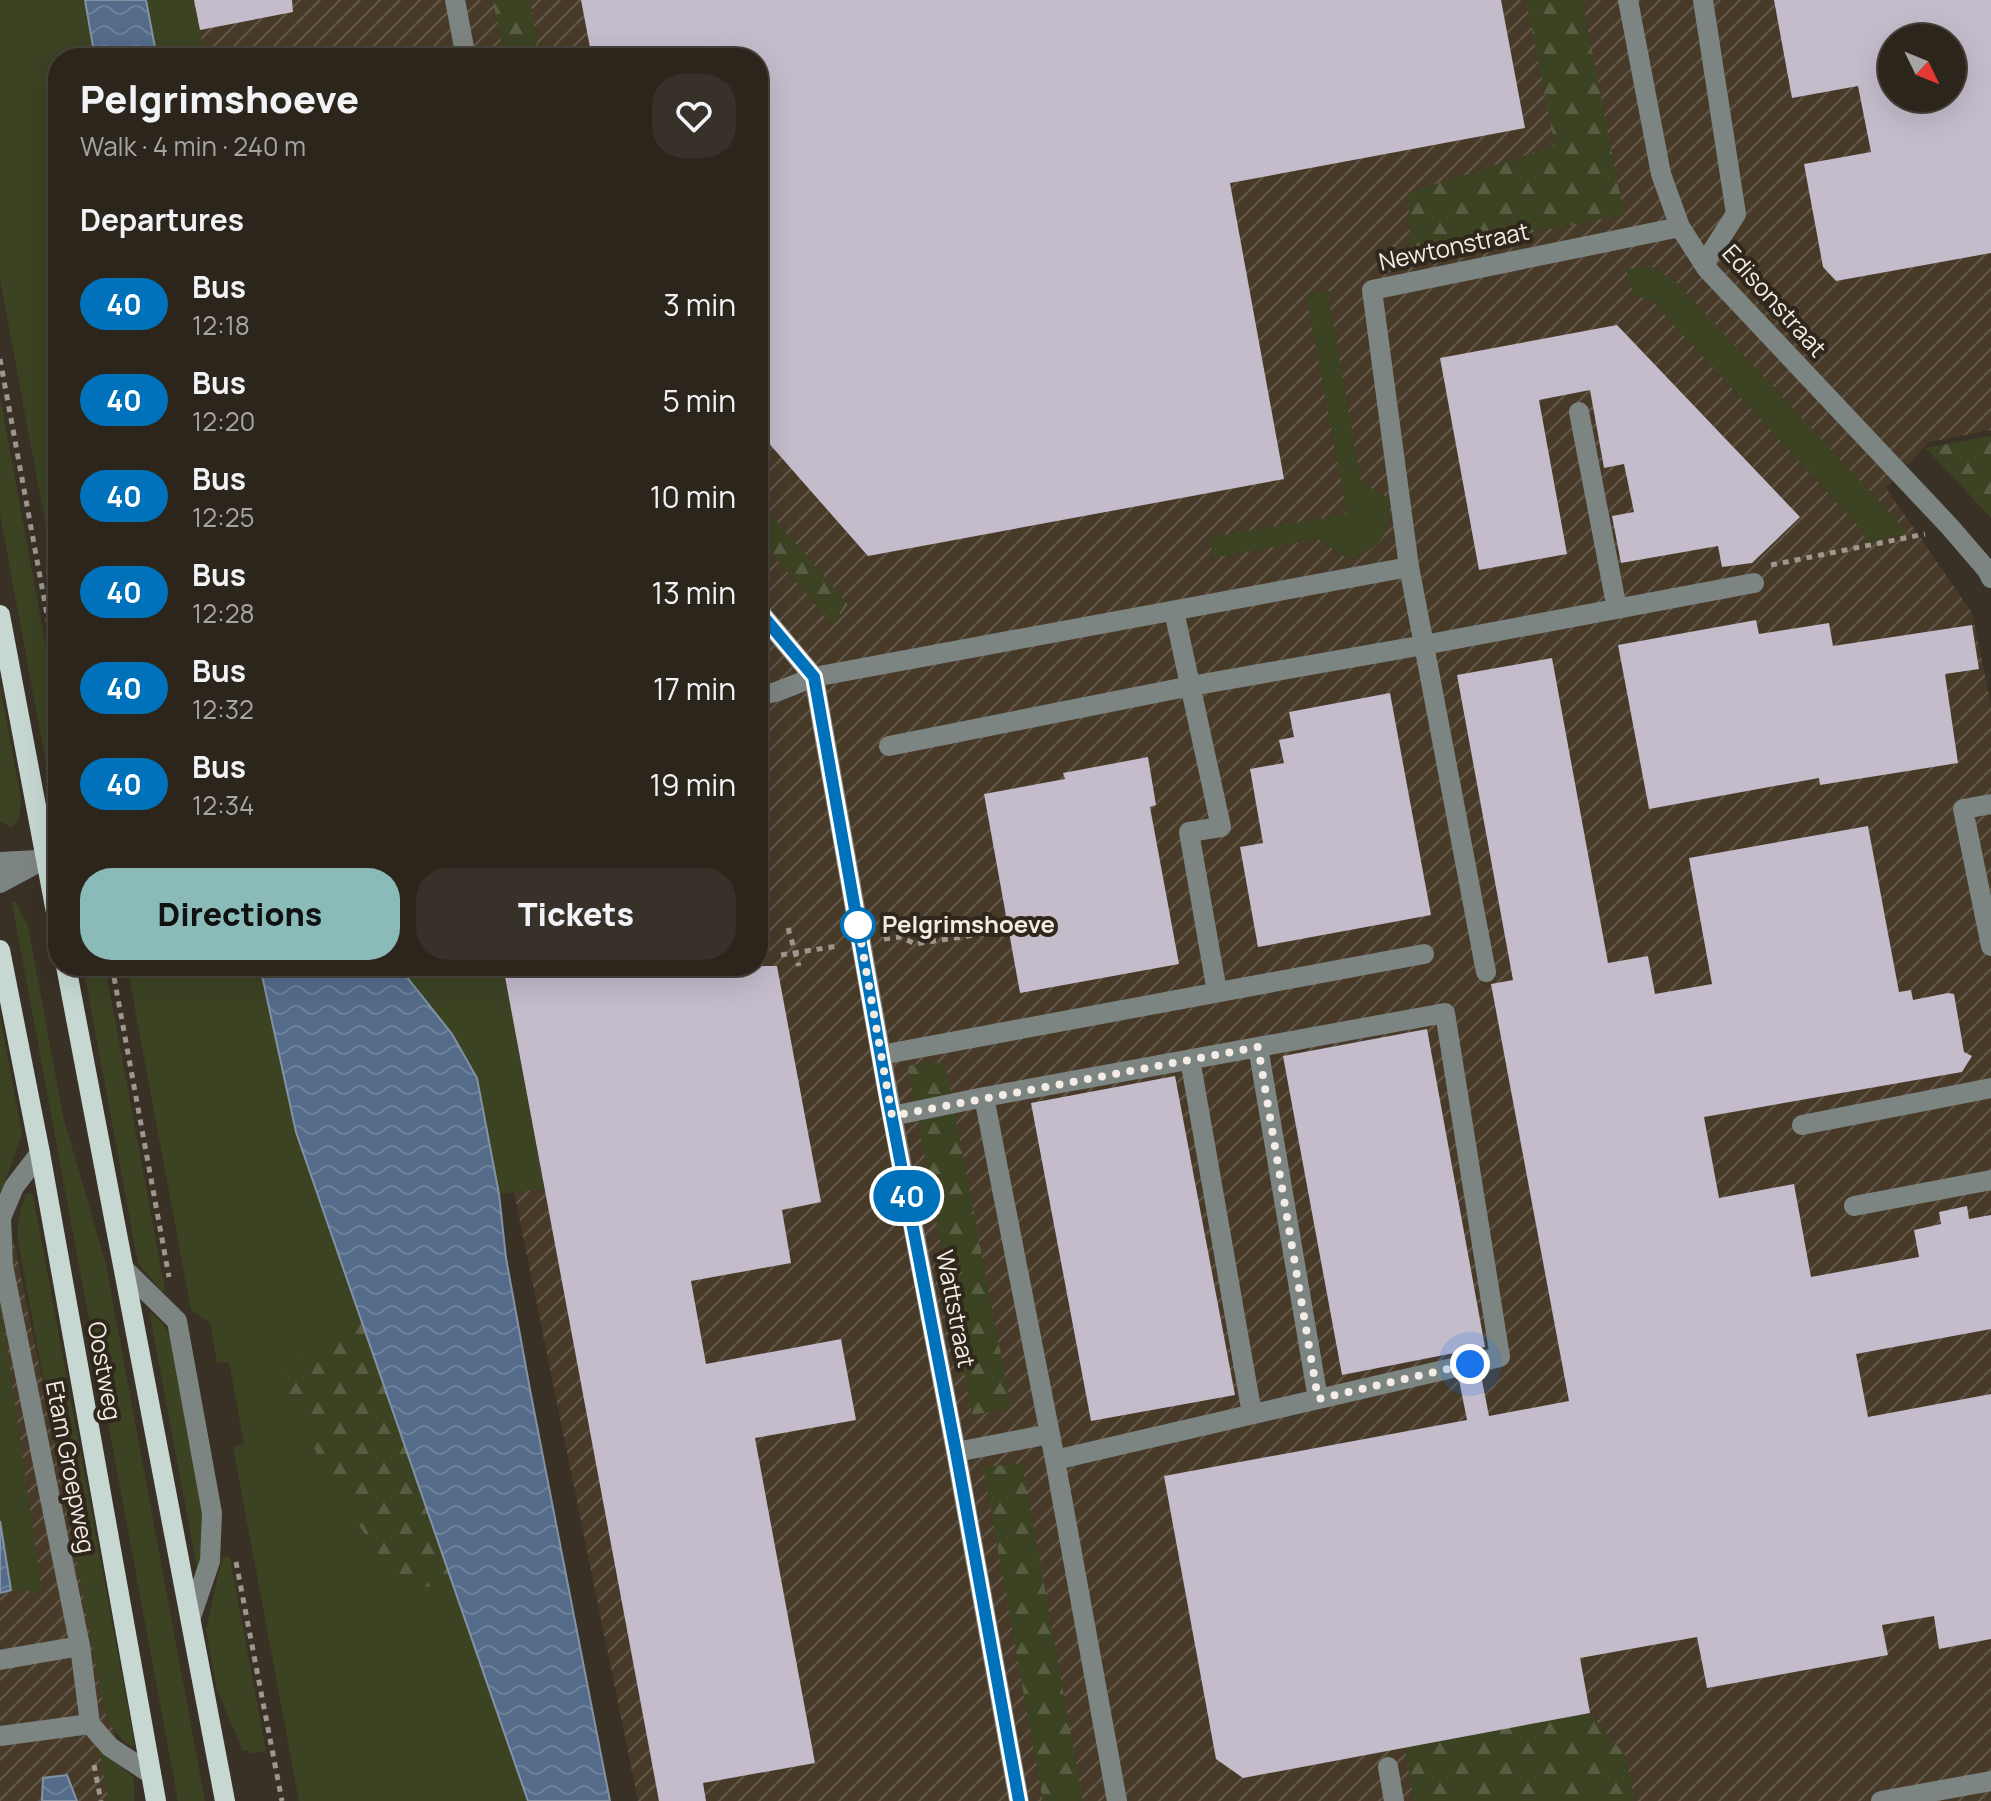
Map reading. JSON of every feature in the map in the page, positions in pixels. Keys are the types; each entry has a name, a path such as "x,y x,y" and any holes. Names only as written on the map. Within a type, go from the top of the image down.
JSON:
{"main road":[{"path":"0,615 48,874"},
{"name":"Oostweg","path":"0,950 40,1153 156,1801"},
{"name":"Oostweg","path":"68,976 225,1801"}],"street":[{"path":"455,0 464,48"},
{"name":"Edisonstraat","path":"1628,0 1661,174 1680,227 1704,264 1950,527 1991,578"},
{"path":"1703,0 1736,214 1704,264"},
{"name":"Newtonstraat","path":"1409,567 1372,290 1680,227"},
{"path":"1579,412 1617,609"},
{"path":"768,693 814,677 1409,567 1486,972"},
{"path":"889,746 1191,686 1754,583"},
{"path":"1174,611 1221,827 1189,832 1217,992"},
{"name":"Wattstraat","path":"768,622 814,677 1019,1801"},
{"path":"1991,804 1963,809 1991,946"},
{"path":"0,862 45,859"},
{"path":"0,883 45,859"},
{"path":"881,1055 1424,954"},
{"path":"892,1116 1445,1013 1500,1357 1055,1460"},
{"path":"1258,1047 1318,1399"},
{"path":"1190,1059 1252,1414"},
{"path":"1802,1125 1991,1088"},
{"path":"984,1097 1117,1801"},
{"name":"Etam Groepweg","path":"40,1153 14,1187 1,1218 3,1266 80,1646 90,1724"},
{"path":"1854,1206 1991,1180"},
{"path":"125,1270 177,1321"},
{"name":"Oostweg","path":"177,1321 212,1513 210,1561 191,1617"},
{"path":"956,1452 1050,1434"},
{"path":"0,1660 80,1646"},
{"path":"0,1736 90,1724 110,1747 151,1774"},
{"path":"1388,1767 1394,1801"},
{"path":"1881,1801 1933,1796 1991,1781"}],"path":[{"path":"0,359 48,620"},
{"path":"1754,583 1771,565 1903,540 1950,527"},
{"path":"788,928 799,966"},
{"path":"114,976 177,1321"},
{"path":"234,1553 282,1801"}],"shaded area":[{"path":"161,0 1991,0 1991,430 1929,442 1886,488 1972,613 1991,704 1991,1801 638,1801 470,976 768,976 768,48 171,48"},
{"path":"0,1175 129,1801 0,1801"}],"green space":[{"path":"0,0 85,0 93,48 48,48 48,538 0,279"},
{"path":"146,0 193,0 203,48 155,48"},
{"path":"493,0 530,0 538,48 502,48"},
{"path":"1526,0 1582,0 1624,215 1411,255 1408,193 1555,146"},
{"path":"1651,266 1675,281 1908,533 1862,544 1865,533 1652,301 1633,294 1626,269"},
{"path":"1333,291 1329,299 1361,482 1389,499 1386,530 1377,545 1348,559 1318,539 1213,558 1209,537 1347,514 1306,294"},
{"path":"0,397 48,657 48,775 0,514"},
{"path":"1991,436 1991,518 1926,448"},
{"path":"768,512 848,604 833,625 768,549"},
{"path":"0,686 21,799 18,818 11,827 0,821"},
{"path":"15,901 28,926 63,1116 106,1265 205,1801 178,1801 12,903"},
{"path":"85,976 107,976 165,1290 162,1292 138,1263"},
{"path":"129,976 262,976 296,1132 528,1801 299,1801 233,1447 244,1444 229,1362 217,1363 210,1323 191,1310"},
{"path":"406,976 505,976 544,1189 499,1194 477,1078 452,1034"},
{"path":"0,1016 22,1134 0,1197"},
{"path":"936,1061 947,1072 1011,1408 972,1415 908,1066"},
{"path":"31,1193 135,1747 116,1732 104,1710 18,1240 22,1205 26,1194"},
{"path":"0,1300 42,1592 11,1590 0,1521"},
{"path":"149,1311 170,1335 205,1510 197,1568"},
{"path":"359,1315 451,1580 419,1589 387,1566 360,1527 283,1395 280,1369"},
{"path":"1022,1463 1083,1801 1043,1801 983,1467"},
{"path":"222,1558 230,1558 266,1751 249,1754 248,1750 243,1751 217,1689 206,1630"},
{"path":"1588,1711 1626,1757 1635,1801 1414,1801 1404,1746"},
{"path":"99,1748 134,1778 134,1801 109,1801"}],"water":[{"path":"85,0 146,0 155,48 93,48"},
{"path":"262,976 406,976 452,1034 477,1078 531,1395 610,1801 528,1801 296,1132"},
{"path":"0,1521 11,1590 0,1593"},
{"path":"67,1775 77,1801 42,1801 43,1778"}],"building":[{"path":"194,0 292,0 293,12 200,30"},
{"path":"581,0 1501,0 1525,128 1230,183 1284,479 868,556 768,442 768,48 590,48"},
{"path":"1774,0 1991,0 1991,253 1836,281 1823,267 1804,164 1871,152 1858,86 1792,98"},
{"path":"1617,325 1800,517 1752,563 1722,567 1718,546 1621,563 1612,516 1634,512 1624,464 1604,468 1590,390 1539,400 1567,554 1479,570 1440,358"},
{"path":"1756,620 1759,634 1829,623 1833,646 1972,625 1979,669 1945,674 1958,763 1820,785 1819,778 1649,809 1618,645"},
{"path":"1552,658 1608,963 1648,956 1655,994 1712,984 1689,858 1868,826 1899,992 1911,990 1913,1000 1954,994 1964,1052 1972,1056 1962,1072 1704,1117 1719,1198 1794,1184 1811,1277 1919,1257 1914,1230 1941,1224 1939,1212 1967,1206 1969,1219 1991,1215 1991,1329 1856,1354 1868,1417 1991,1394 1991,1639 1939,1649 1934,1616 1882,1625 1888,1655 1707,1688 1697,1637 1580,1658 1590,1713 1243,1778 1216,1759 1164,1476 1467,1420 1459,1380 1481,1375 1489,1416 1569,1401 1491,984 1513,980 1457,675"},
{"path":"1390,693 1431,915 1258,947 1240,847 1263,843 1250,769 1284,763 1279,740 1294,737 1289,712"},
{"path":"1148,757 1156,805 1150,807 1179,964 1020,993 984,794 1065,779 1063,773"},
{"path":"768,966 777,966 821,1202 782,1210 791,1263 691,1281 706,1364 841,1339 856,1420 755,1438 815,1763 703,1783 706,1801 659,1801 505,976 768,976"},
{"path":"1427,1029 1485,1347 1342,1375 1283,1056"},
{"path":"1175,1076 1235,1395 1091,1421 1031,1103"}],"bus line":[{"name":"40","path":"768,622 814,677 888,1097 1019,1801"}],"place":[{"name":"Pelgrimshoeve","path":"858,925"}],"route":[{"path":"858,925 856,913 892,1116 1258,1047 1318,1399 1470,1364"}]}
